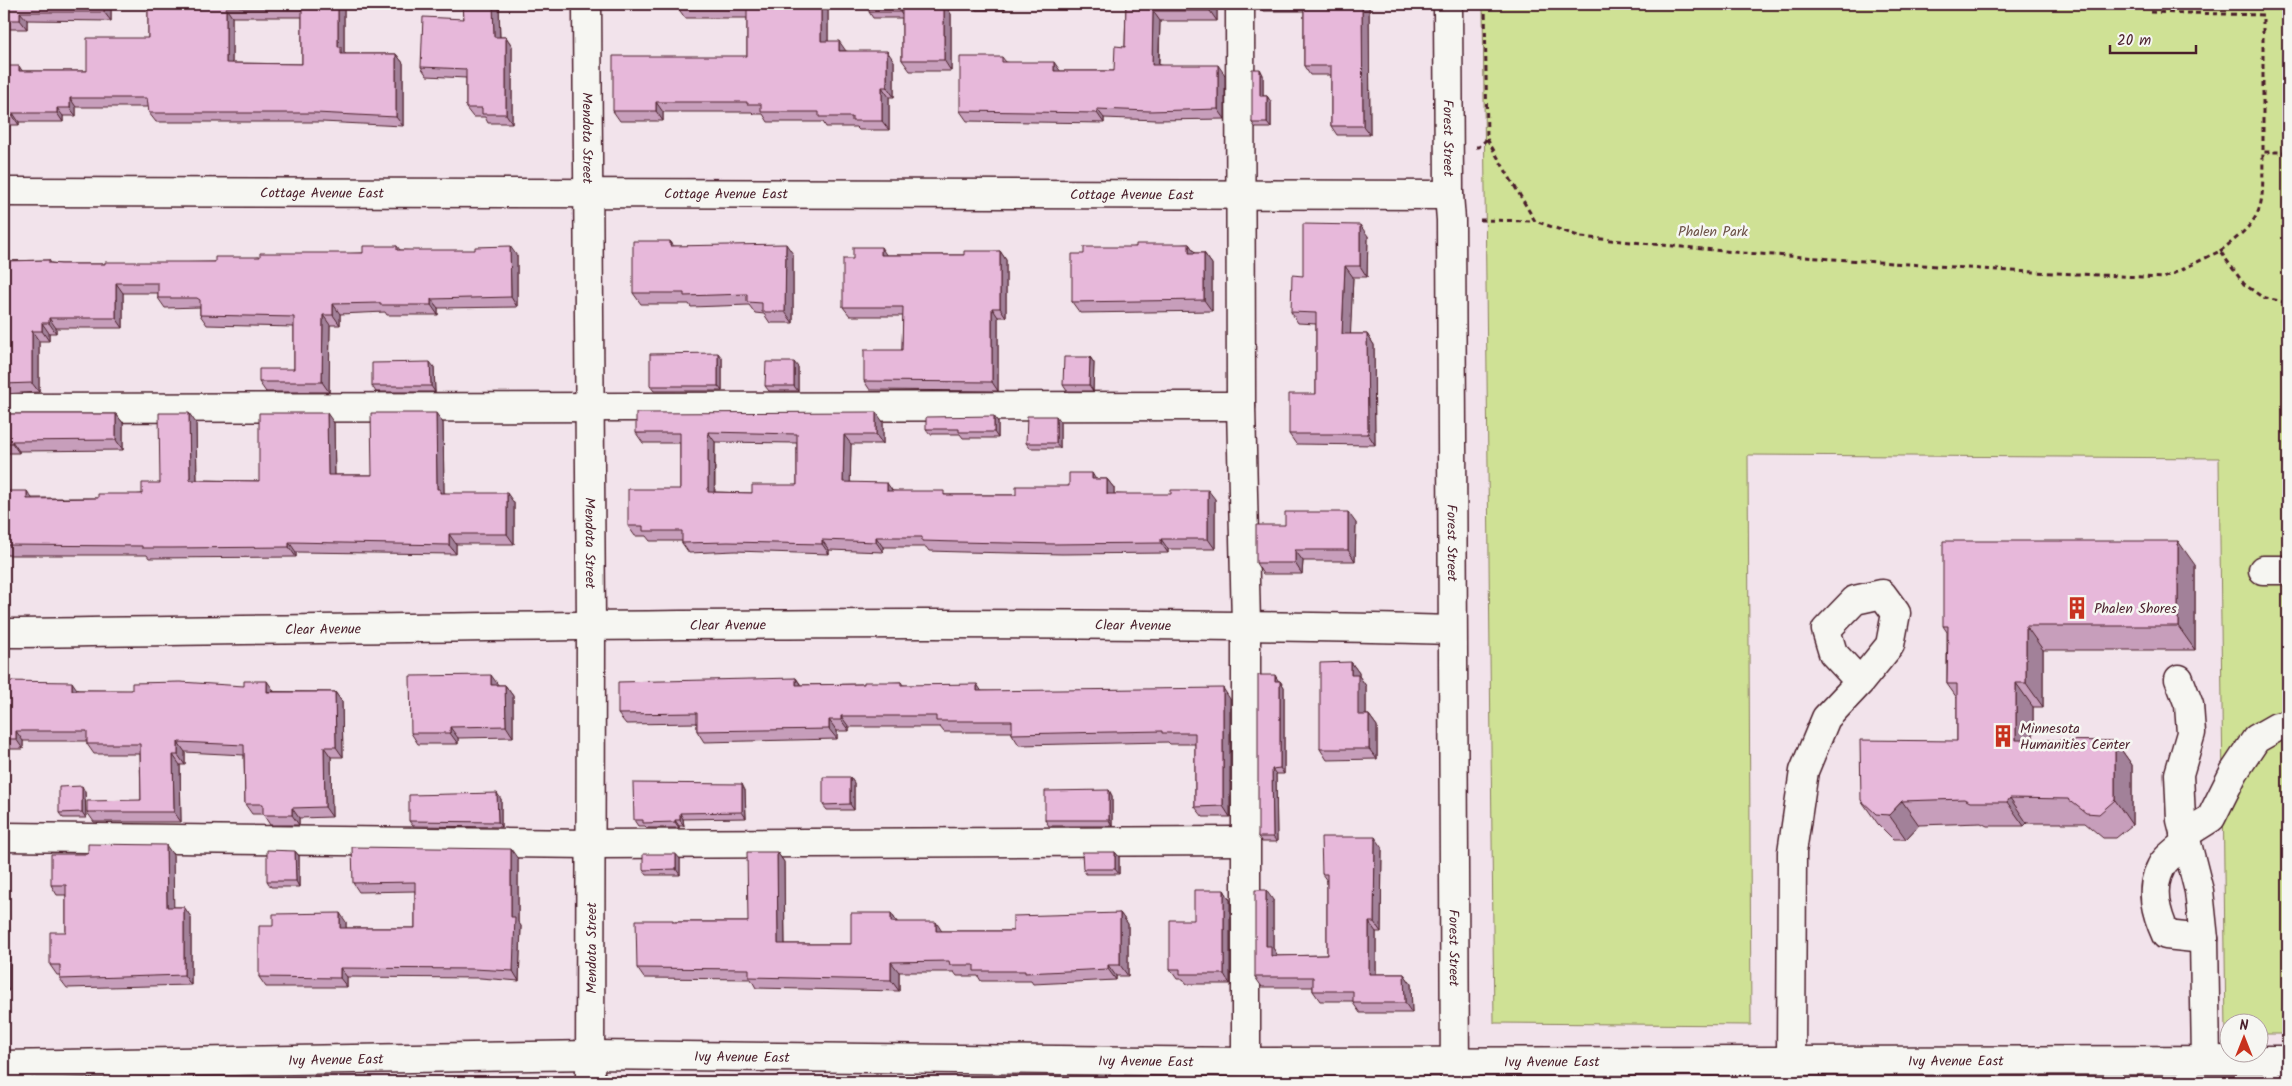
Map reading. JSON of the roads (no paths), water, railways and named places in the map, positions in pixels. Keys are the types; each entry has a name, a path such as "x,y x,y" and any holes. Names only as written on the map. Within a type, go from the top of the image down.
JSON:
{"street":[{"name":"Mendota Street","path":"587,4 591,626 590,1082"},
{"path":"1240,4 1241,406 1246,624 1246,1062"},
{"name":"Forest Street","path":"1448,4 1455,1072"},
{"name":"Cottage Avenue East","path":"4,192 1241,195 1450,207"},
{"path":"4,408 1241,406"},
{"name":"Clear Avenue","path":"4,633 591,626 1246,624 1452,630"},
{"path":"2178,679 2190,705 2191,733 2179,774 2181,820 2199,891 2204,939 2206,1060"},
{"path":"1791,1062 1792,852 1804,771 1826,718 1860,682"},
{"path":"2204,939 2166,935 2155,910 2155,883 2161,865 2185,839 2211,818 2234,772 2256,739 2277,727 2288,725"},
{"path":"4,838 591,844 1245,841"},
{"name":"Ivy Avenue East","path":"4,1065 591,1055 1246,1062 1455,1072 1791,1062 1912,1071 2206,1060 2288,1060"}],"place":[{"name":"Phalen Shores","path":"2077,608"},
{"name":"Minnesota Humanities Center","path":"2003,736"}],"park label":[{"name":"Phalen Park","path":"1713,231"}]}
